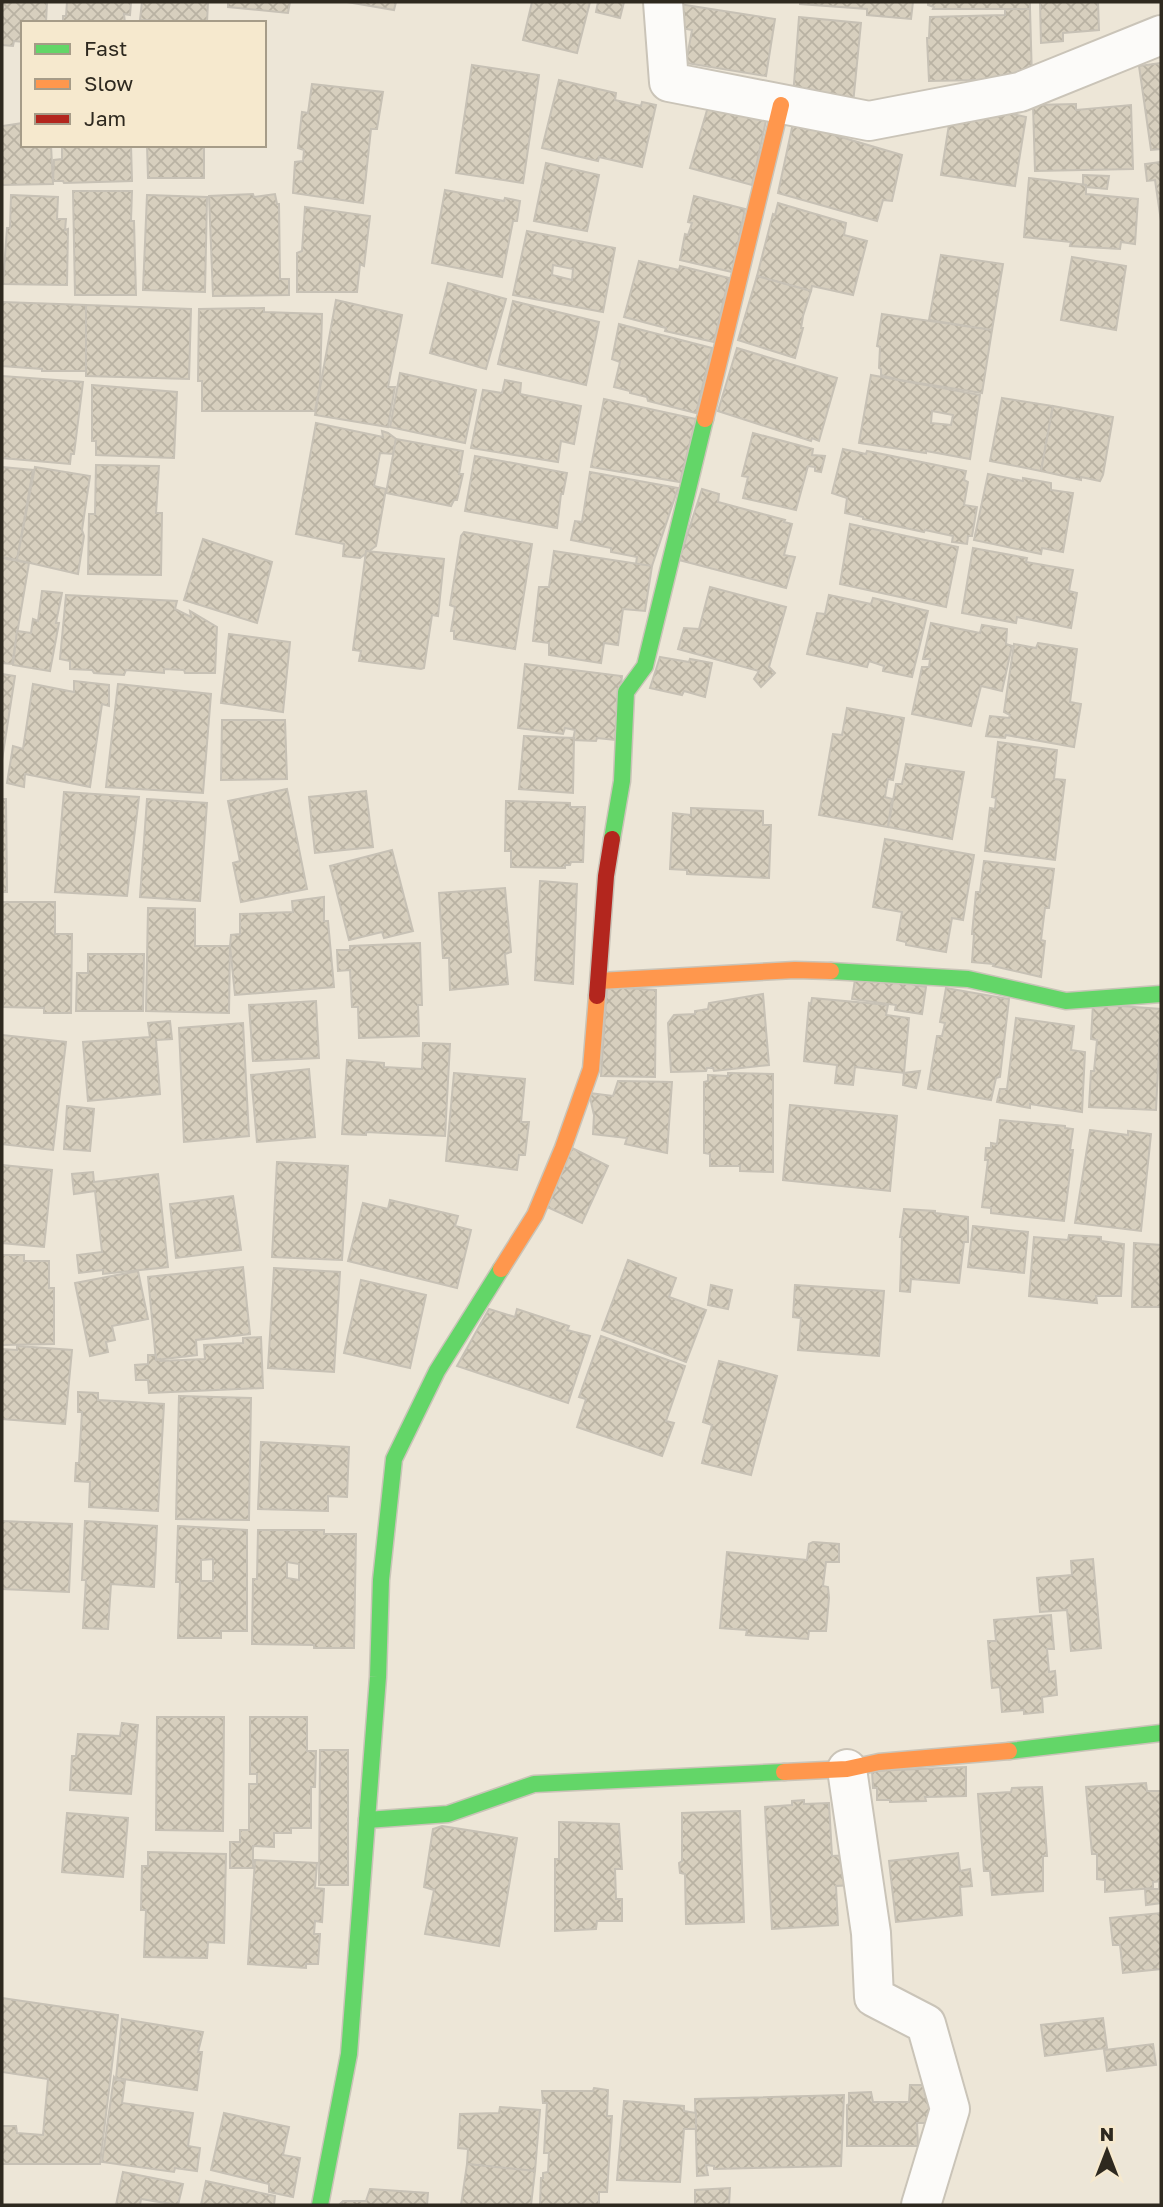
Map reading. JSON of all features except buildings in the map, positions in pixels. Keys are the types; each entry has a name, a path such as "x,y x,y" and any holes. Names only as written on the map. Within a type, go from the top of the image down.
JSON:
{"street":[{"path":"663,2 669,82 869,121 1020,92 1161,35"},
{"path":"320,2205 349,2054 378,1677 381,1580 394,1459 437,1371 535,1216 563,1148 590,1069 607,876 622,781 626,692 645,666 781,105"},
{"path":"599,981 795,970 968,979 1066,1001 1161,994"},
{"path":"367,1820 447,1814 534,1784 847,1769 878,1762 1016,1751 1161,1733"},
{"path":"847,1769 871,1933 874,1997 926,2024 950,2109 921,2205"}],"traffic: fast":[{"path":"612,839 622,781 626,692 645,666 705,419"},
{"path":"831,971 968,979 1066,1001 1161,994"},
{"path":"320,2205 349,2054 378,1677 381,1580 394,1459 437,1371 501,1269"},
{"path":"1009,1751 1161,1733"},
{"path":"367,1820 448,1814 534,1784 784,1772"}],"traffic: slow":[{"path":"705,419 781,105"},
{"path":"599,981 795,970 831,971"},
{"path":"501,1269 535,1215 563,1148 591,1069 597,996"},
{"path":"784,1772 847,1769 879,1762 1009,1751"}],"traffic: jam":[{"path":"597,996 606,876 612,839"}]}
